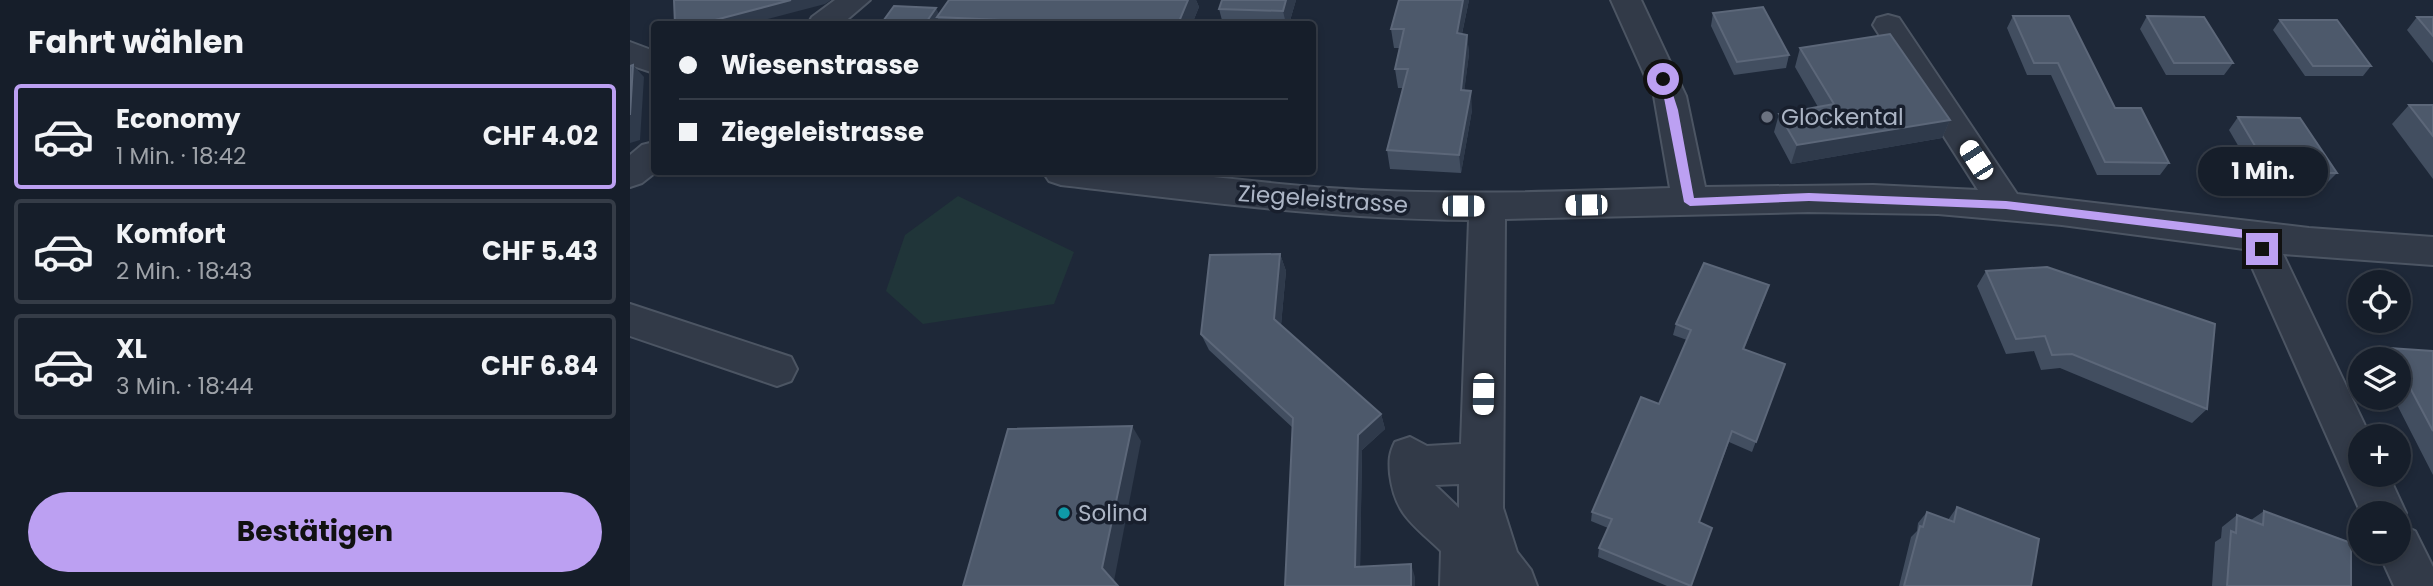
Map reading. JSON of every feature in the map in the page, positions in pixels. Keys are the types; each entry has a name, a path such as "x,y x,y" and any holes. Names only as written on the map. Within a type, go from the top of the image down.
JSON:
{"street":[{"path":"827,21 855,0"},
{"path":"1626,0 1670,96 1690,202"},
{"path":"1888,25 2006,205"},
{"path":"630,52 651,62"},
{"path":"630,174 651,156"},
{"name":"Ziegeleistrasse","path":"1086,175 1270,197 1415,206 1690,202 1809,197 2006,205 2256,235 2433,251"},
{"path":"1485,569 1481,508 1487,206"},
{"path":"2256,235 2348,435"},
{"path":"630,320 777,369"},
{"path":"1482,463 1411,461 1415,497 1485,569"},
{"path":"2408,564 2418,586"}],"green space":[{"path":"958,196 1074,252 1054,304 923,324 886,291 905,235"}],"building":[{"path":"674,0 791,0 711,21 675,21"},
{"path":"949,0 1188,0 1179,21 1023,21 937,17"},
{"path":"1222,0 1286,0 1283,11 1219,9"},
{"path":"1399,0 1463,0 1457,33 1467,35 1461,90 1471,91 1459,155 1387,150 1408,69 1395,69 1404,29 1391,29"},
{"path":"894,6 936,8 927,21 883,21"},
{"path":"1763,7 1789,55 1737,62 1713,13"},
{"path":"2013,16 2069,16 2115,108 2141,108 2169,163 2105,162 2058,63 2034,63"},
{"path":"2147,16 2204,17 2233,63 2174,63"},
{"path":"2417,17 2433,17 2433,36"},
{"path":"2280,20 2337,20 2371,66 2313,66"},
{"path":"1890,34 1950,120 1797,145 1779,114 1834,104 1800,48"},
{"path":"633,65 630,115 630,66"},
{"path":"2409,105 2433,105 2433,136"},
{"path":"2238,117 2300,118 2337,173 2271,173"},
{"path":"1280,254 1274,319 1381,414 1358,435 1355,567 1411,564 1411,586 1285,586 1293,418 1201,334 1210,255"},
{"path":"1704,263 1769,285 1743,349 1785,364 1756,442 1732,431 1699,522 1712,528 1691,586 1599,548 1612,519 1592,512 1641,397 1659,404 1691,330 1676,324"},
{"path":"2047,267 2215,324 2207,409 2072,354 2052,355 2045,336 2016,339 1986,271"},
{"path":"2411,350 2433,351 2433,431 2411,390"},
{"name":"Solina","path":"1132,426 1102,568 1118,586 963,586 1008,429"},
{"path":"1957,507 2039,539 2031,586 1904,586 1920,526 1923,527 1927,512 1954,522"},
{"path":"2264,511 2348,542 2351,586 2227,586 2231,531 2236,533 2237,515 2263,525"}],"place":[{"name":"Glockental","path":"1767,117"},
{"name":"Solina","path":"1064,513"}],"route":[{"path":"1663,79 1670,96 1690,202 1809,197 2006,205 2099,214 2256,235 2262,249"}]}
